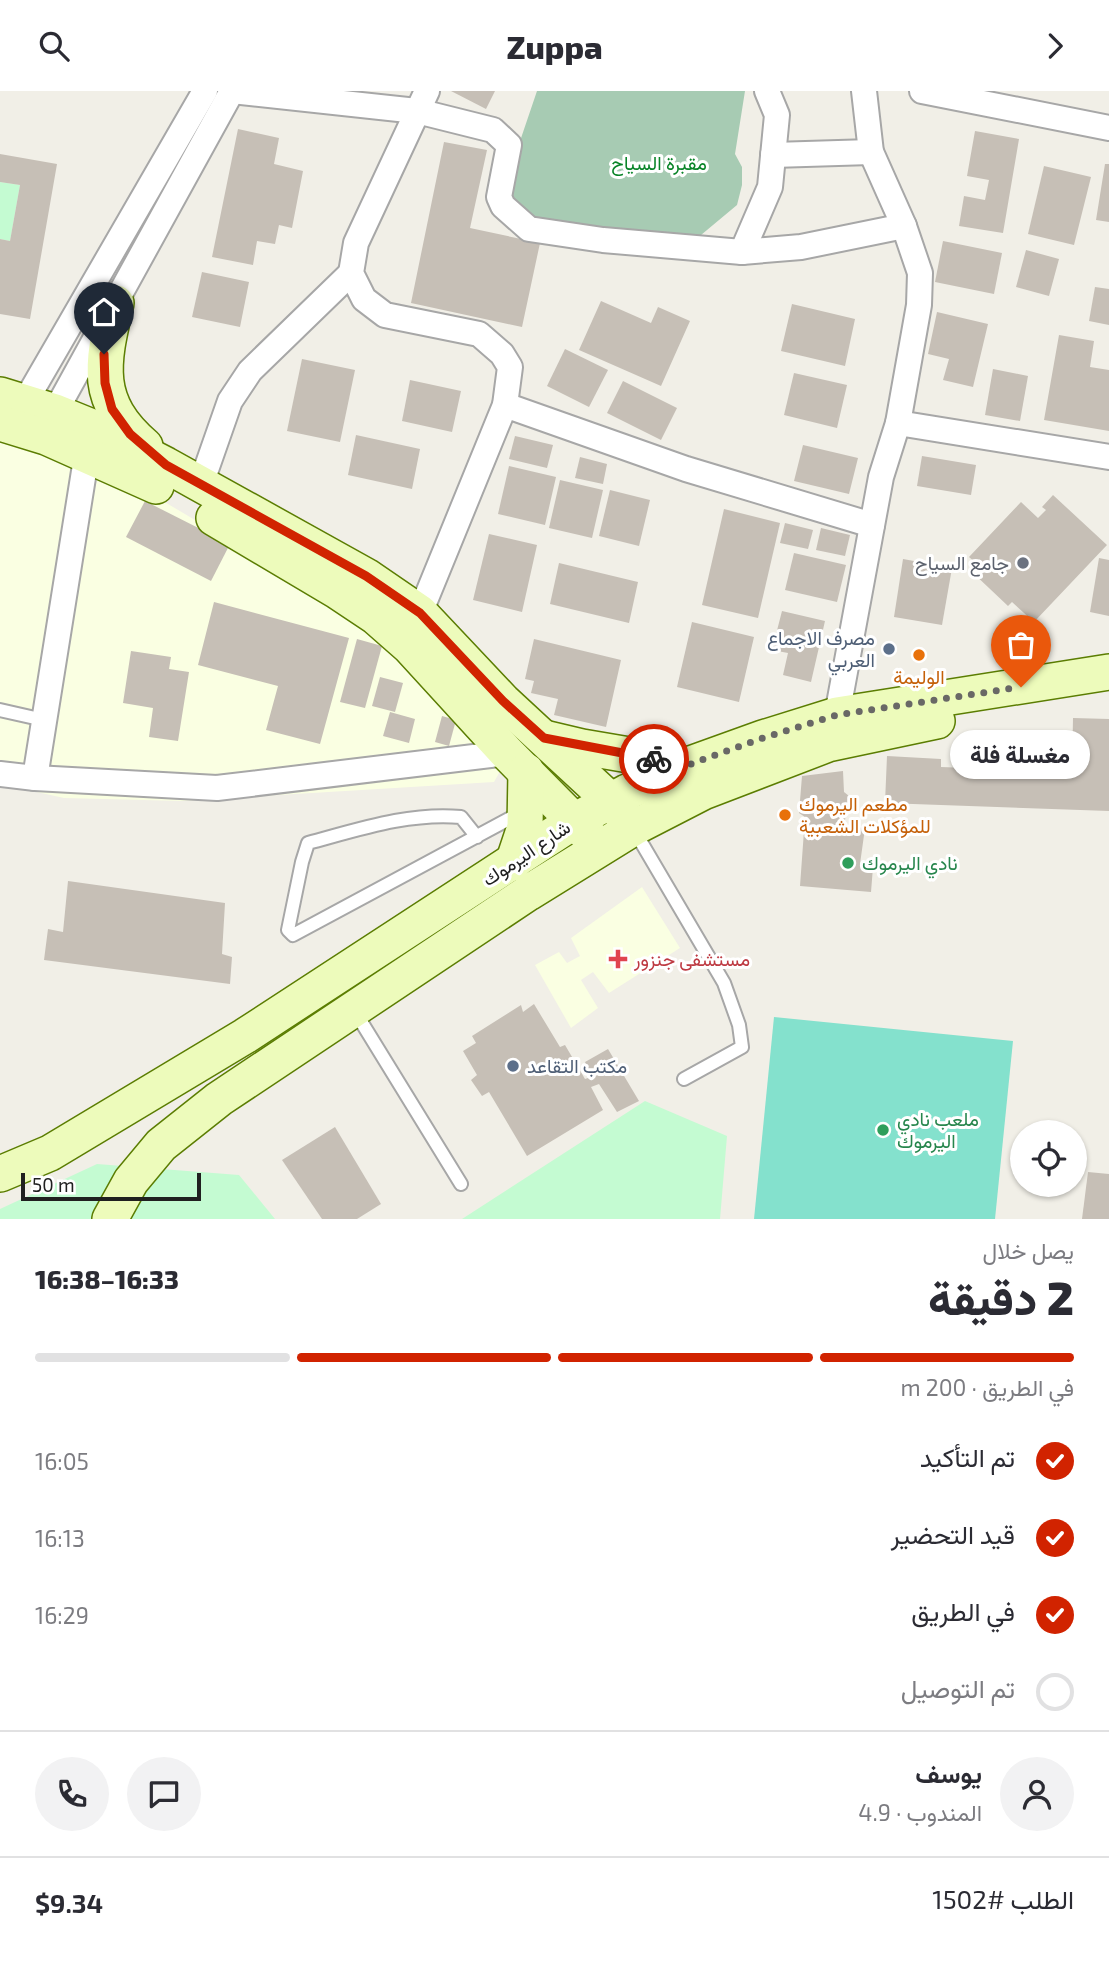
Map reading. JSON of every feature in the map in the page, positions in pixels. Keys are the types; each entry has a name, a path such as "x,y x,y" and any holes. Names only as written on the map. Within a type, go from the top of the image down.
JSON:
{"main road":[{"path":"116,303 104,354 105,383 112,409 130,434 166,465"},
{"path":"24,416 166,465 366,576 420,613 503,701 611,801 633,828"},
{"path":"89,440 143,478 337,591 376,617 408,646 601,849"},
{"name":"شارع اليرموك","path":"110,1219 131,1181 162,1145 344,993 513,863 576,820 688,765 837,715 1109,671"},
{"name":"شارع اليرموك","path":"0,1174 50,1153 245,1036 344,993 528,893 633,828 703,792 828,744 944,720 1109,696"},
{"path":"544,738 688,765"},
{"path":"513,863 525,827 516,762"}],"street":[{"path":"24,416 205,91"},
{"path":"24,416 116,303 232,91 422,101 493,130 509,145 499,197 503,206 529,229 603,240 742,252 801,247 904,226"},
{"path":"742,252 770,187 777,115 767,91"},
{"path":"837,715 881,477 898,423 919,305 920,273 904,226 871,152 864,91"},
{"path":"922,91 1109,128"},
{"path":"420,613 505,405 510,367 502,354 479,334 385,315 364,299 351,273 356,243 422,101"},
{"path":"773,155 871,152"},
{"path":"201,484 230,401 250,371 351,273"},
{"path":"505,405 685,469 872,525"},
{"path":"898,423 1109,457"},
{"path":"35,778 89,440"},
{"path":"0,774 217,787 516,762"}],"lane":[{"path":"0,710 44,720"},
{"path":"477,837 461,817 439,815 379,824 308,843 288,930 293,935 477,837 524,810"},
{"path":"633,828 724,983 739,1025 742,1047 684,1079"},
{"path":"344,993 461,1184"}],"shaded area":[{"path":"0,432 104,466 382,631 503,766 494,782 182,801 64,798 0,784"},
{"name":"مستشفى جنزور","path":"642,887 680,948 609,993 593,972 581,980 598,1008 571,1028 535,965 559,952 567,963 580,956 571,938"},
{"name":"ملعب نادي اليرموك","path":"774,1017 1013,1041 995,1219 754,1219"}],"green space":[{"name":"مقبرة السياح","path":"537,91 745,91 735,154 742,167 742,185 737,205 695,240 544,228 499,203"},
{"path":"0,182 20,185 10,241 0,239"},
{"path":"645,1101 727,1136 720,1219 462,1219"},
{"path":"97,1164 239,1175 275,1219 0,1219 0,1209"}],"building":[{"path":"451,91 495,91 486,109"},
{"path":"238,129 279,138 274,164 303,171 292,228 279,225 275,244 257,241 253,265 212,257"},
{"path":"975,131 1019,139 1003,233 959,226 964,196 985,200 989,180 967,176"},
{"path":"444,142 487,150 470,228 540,243 522,327 411,303"},
{"path":"0,154 57,164 30,319 0,314 0,239 10,241 20,185 0,182"},
{"path":"1105,164 1109,164 1109,222 1096,220"},
{"path":"1044,166 1091,177 1074,245 1028,234"},
{"path":"943,241 1002,253 994,294 935,282"},
{"path":"1026,250 1059,259 1049,296 1016,287"},
{"path":"202,272 249,282 240,327 192,317"},
{"path":"1095,287 1109,289 1109,325 1089,321"},
{"path":"601,301 651,323 658,307 690,321 661,386 579,350"},
{"path":"792,304 855,319 845,366 781,351"},
{"path":"937,312 988,324 973,387 943,380 949,359 928,354"},
{"path":"1059,335 1094,341 1090,367 1109,370 1109,431 1044,420"},
{"path":"565,349 608,370 589,407 547,386"},
{"path":"302,359 355,370 340,442 287,431"},
{"path":"993,369 1028,376 1020,421 985,415"},
{"path":"794,373 847,385 837,428 784,415"},
{"path":"410,380 461,391 452,432 402,421"},
{"path":"623,381 677,408 661,440 607,413"},
{"path":"356,435 420,449 412,489 348,475"},
{"path":"515,436 553,445 547,468 509,459"},
{"path":"803,445 858,458 849,494 794,481"},
{"path":"922,456 976,465 971,495 917,486"},
{"path":"580,457 607,464 603,484 575,478"},
{"path":"509,466 556,477 545,525 498,514"},
{"path":"560,480 603,490 592,538 549,528"},
{"path":"610,490 650,500 639,546 599,536"},
{"path":"1053,495 1107,545 1034,622 1012,602 1008,606 971,571 977,564 969,557 1021,502 1038,518 1046,510 1042,507"},
{"path":"145,501 230,544 211,581 126,537"},
{"path":"724,509 780,523 758,618 702,605"},
{"path":"785,523 813,530 808,549 780,543"},
{"path":"821,528 850,535 845,556 816,550"},
{"path":"489,534 537,545 522,612 473,600"},
{"path":"794,553 846,565 837,602 785,590"},
{"path":"1099,558 1109,560 1109,616 1090,612"},
{"path":"903,559 952,568 942,625 894,617"},
{"path":"559,563 638,582 629,623 550,604"},
{"path":"214,602 349,638 320,744 266,730 278,686 198,665"},
{"path":"782,611 825,621 811,682 783,675 788,653 772,650"},
{"path":"692,622 754,637 739,702 677,687"},
{"path":"357,639 382,646 365,708 340,702"},
{"path":"534,639 621,660 606,727 554,715 558,699 531,693 534,681 525,679"},
{"path":"131,651 171,657 169,669 189,672 178,741 149,737 153,708 123,703"},
{"path":"380,677 403,683 395,712 372,706"},
{"path":"390,712 415,719 409,743 383,736"},
{"path":"442,716 456,720 449,746 435,742"},
{"path":"1073,718 1109,719 1109,811 885,803 887,756 941,759 941,767 1072,772"},
{"path":"843,771 844,792 849,796 844,826 865,828 860,864 873,867 871,892 800,886 805,817 799,813 802,776"},
{"path":"68,881 225,903 222,954 232,957 230,984 44,960 48,929 63,932"},
{"path":"534,1004 560,1047 565,1045 585,1079 591,1077 585,1062 608,1049 639,1101 617,1112 599,1084 591,1087 603,1110 527,1156 489,1092 482,1096 471,1080 477,1075 463,1051 476,1043 472,1036 521,1005 523,1012"},
{"path":"335,1127 381,1204 357,1219 322,1219 282,1160"},
{"path":"1088,1172 1109,1174 1109,1219 1082,1219 1085,1197 1087,1197"}],"way so far":[{"path":"654,759 688,765 837,715 1021,687"}],"place":[{"name":"جامع السياح","path":"1023,563"},
{"name":"مصرف الاجماع العربي","path":"889,649"},
{"name":"الوليمة","path":"919,655"},
{"name":"مغسلة فلة","path":"1021,687"},
{"name":"مطعم اليرموك للمؤكلات الشعبية","path":"785,815"},
{"name":"نادي اليرموك","path":"848,863"},
{"name":"مستشفى جنزور","path":"618,959"},
{"name":"مكتب التقاعد","path":"513,1066"},
{"name":"ملعب نادي اليرموك","path":"883,1130"}],"route":[{"path":"104,354 105,383 112,409 130,434 166,465 366,576 420,613 503,701 544,738 654,759"}]}
